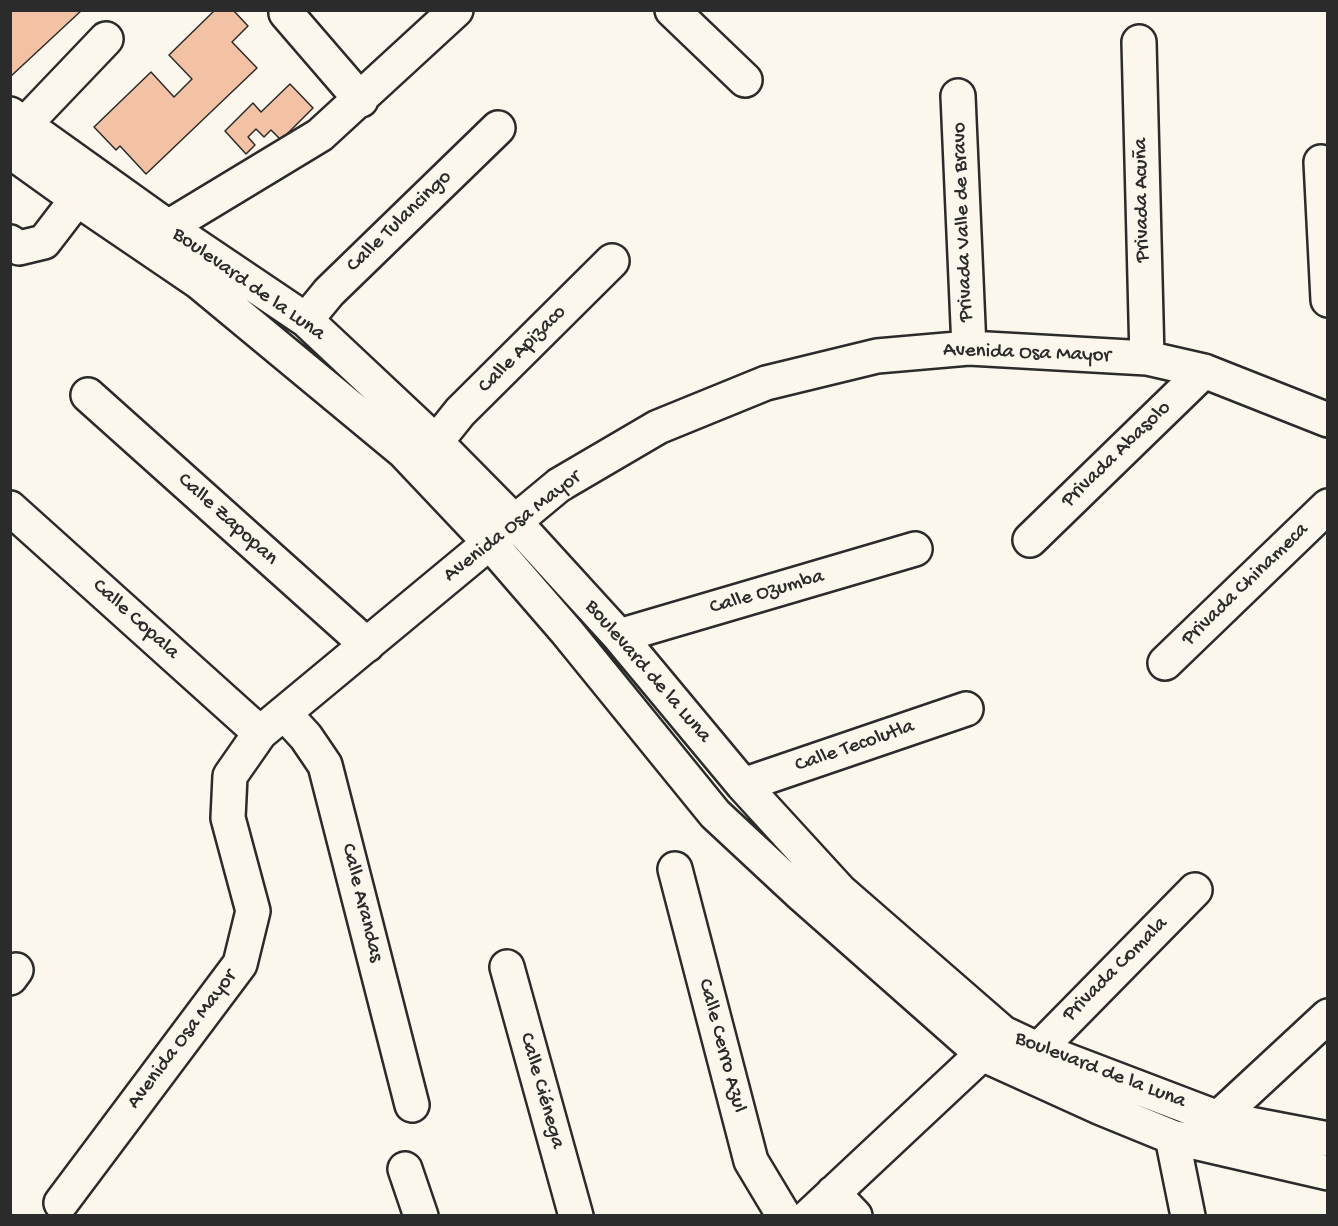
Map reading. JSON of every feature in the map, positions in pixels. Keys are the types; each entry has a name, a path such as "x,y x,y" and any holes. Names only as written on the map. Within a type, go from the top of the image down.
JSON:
{"street":[{"path":"158,237 320,135 361,100 456,10"},
{"path":"672,10 745,80"},
{"path":"286,13 361,100"},
{"path":"15,130 106,39"},
{"name":"Privada Acuña","path":"1139,42 1147,358"},
{"name":"Privada Valle de Bravo","path":"958,96 969,348"},
{"name":"Calle Tulancingo","path":"306,320 329,292 498,128"},
{"name":"Boulevard de la Luna","path":"15,130 77,199 158,237 306,320 436,442 515,522 619,636 743,785 840,891 992,1044"},
{"name":"Boulevard de la Luna","path":"15,130 158,237 199,282 403,451 490,543 567,632 715,814 771,866 992,1044 1028,1060 1218,1118 1328,1139"},
{"path":"1321,162 1328,300"},
{"path":"10,242 19,248 44,242 77,199"},
{"name":"Calle Apizaco","path":"436,442 460,412 612,261"},
{"name":"Avenida Osa Mayor","path":"61,1203 240,964 253,911 228,818 230,776 272,723 559,485 658,427 766,383 877,356 969,348 1147,358 1204,371 1328,420"},
{"name":"Privada Abasolo","path":"1030,540 1204,371"},
{"name":"Calle Zapopan","path":"88,395 367,645"},
{"name":"Privada Chinameca","path":"1165,663 1328,506"},
{"name":"Calle Copala","path":"10,508 272,723"},
{"name":"Calle Ozumba","path":"619,636 915,549"},
{"path":"633,713 663,689"},
{"name":"Calle Tecolutla","path":"743,785 966,709"},
{"name":"Calle Arandas","path":"272,723 306,737 326,765 412,1105"},
{"path":"771,866 797,843"},
{"name":"Calle Cerro Azul","path":"675,869 751,1161 784,1215"},
{"name":"Privada Comala","path":"1028,1060 1195,890"},
{"name":"Calle Ciénega","path":"507,966 576,1215"},
{"path":"1218,1118 1328,1016"},
{"path":"809,1215 844,1204 992,1044"},
{"name":"Boulevard de la Luna","path":"1028,1060 1101,1108 1172,1137 1328,1173"},
{"path":"1172,1137 1188,1215"},
{"path":"405,1169 421,1215"}],"building":[{"path":"10,10 82,10 10,77"},
{"path":"215,10 233,10 248,26 232,42 257,68 146,174 120,146 116,150 94,127 151,72 174,97 192,79 169,55"},
{"path":"290,84 313,108 281,140 271,130 264,137 256,129 248,137 255,145 246,154 225,131 253,103 261,112"}]}
